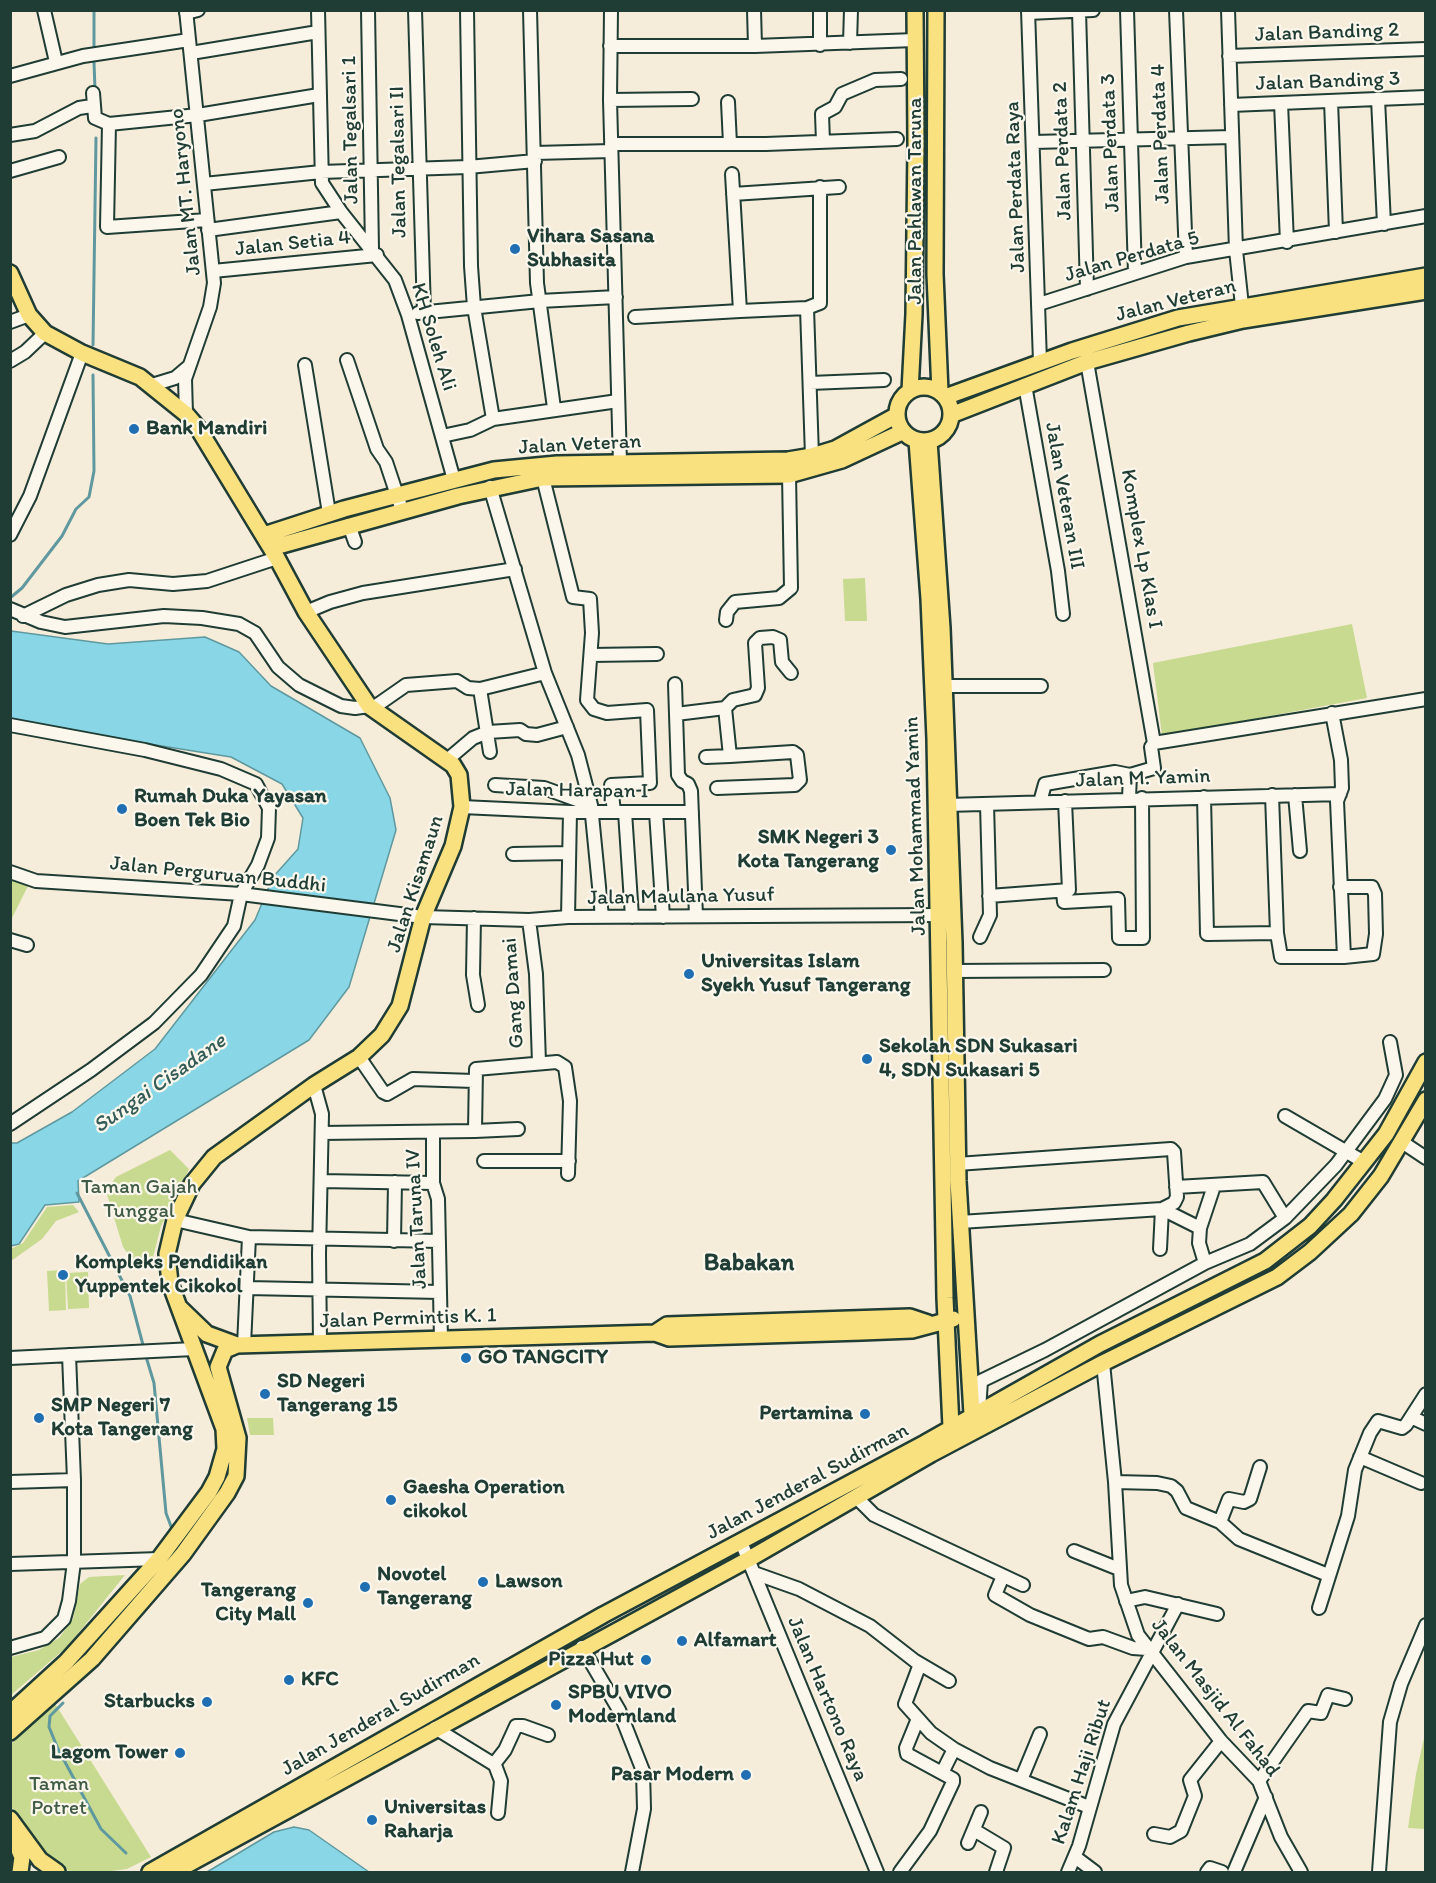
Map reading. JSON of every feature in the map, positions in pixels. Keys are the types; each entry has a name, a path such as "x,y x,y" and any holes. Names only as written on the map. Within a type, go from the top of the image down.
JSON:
{"main road":[{"name":"Jalan Pahlawan Taruna","path":"910,392 914,314 915,10"},
{"name":"Jalan Pahlawan Taruna","path":"936,10 935,274 943,395"},
{"name":"Jalan Kisamaun","path":"10,273 29,315 45,333 82,353 127,370 152,385 186,414 198,428 271,547 306,612 371,707 447,760 459,775 462,807 453,846 423,917 400,1006 382,1035 359,1058 314,1084 214,1157 192,1184 168,1242 167,1265 177,1305 224,1429 225,1449 217,1477 209,1492 75,1664"},
{"name":"Jalan Veteran","path":"1388,290 1425,276"},
{"name":"Jalan Veteran","path":"943,395 1169,321 1242,313 1388,290 1425,291"},
{"name":"Jalan Veteran","path":"951,415 1087,362 1242,313"},
{"path":"930,388 943,395 951,415 945,431 923,441 902,432 897,415 899,403 910,392 930,388"},
{"name":"Jalan Veteran","path":"271,547 402,510 490,488 543,478 716,469 812,456 835,449 897,415"},
{"name":"Jalan Veteran","path":"271,547 329,513 494,471 557,464 620,463 789,475 842,460 902,432"},
{"name":"Jalan Mohammad Yamin","path":"923,441 944,686 954,971 957,1164 969,1383 976,1412"},
{"name":"Jalan Mohammad Yamin","path":"923,441 939,915 945,1322 951,1427"},
{"name":"Jalan Jenderal Sudirman","path":"150,1872 505,1669 1086,1352 1265,1261 1289,1244 1334,1200 1401,1109 1425,1062"},
{"name":"Jalan Jenderal Sudirman","path":"184,1870 582,1647 752,1566 856,1497 1103,1363 1283,1273 1351,1214 1381,1176 1425,1100"},
{"name":"Jalan Permintis K. 1","path":"177,1305 207,1334 241,1345 655,1333 669,1338 912,1330 928,1323 945,1322 959,1317 965,1311"},
{"path":"10,1739 75,1664 183,1554 231,1486 236,1476 238,1438 218,1366 225,1350 241,1345"},
{"path":"948,1390 969,1383"},
{"path":"10,1713 75,1664"},
{"path":"10,1732 33,1711"},
{"path":"10,1819 40,1860 57,1872"},
{"path":"10,1832 22,1857 20,1872"}],"street":[{"path":"44,10 56,62"},
{"name":"KH Soleh Ali","path":"318,10 321,172 324,189 395,280 408,315 454,480"},
{"name":"Jalan Tegalsari 1","path":"368,10 374,252"},
{"name":"Jalan Tegalsari II","path":"416,10 418,167 424,312"},
{"path":"467,10 469,239 474,307 493,419"},
{"path":"530,10 535,157 534,243 554,408"},
{"path":"611,10 610,100 620,463"},
{"path":"754,10 755,46"},
{"path":"820,10 820,45"},
{"path":"850,43 851,10"},
{"path":"1028,11 1093,10"},
{"name":"Jalan Perdata 3","path":"1127,10 1135,273"},
{"name":"Jalan Perdata 4","path":"1176,10 1186,257"},
{"path":"1228,10 1236,250 1242,313"},
{"name":"Jalan MT. Haryono","path":"186,414 184,387 188,367 214,296 190,47 190,11"},
{"name":"Jalan Perdata Raya","path":"1028,11 1040,362"},
{"name":"Jalan Perdata 2","path":"1079,11 1087,289"},
{"path":"10,76 56,62 318,32"},
{"path":"610,46 820,45 915,40"},
{"name":"Jalan Banding 2","path":"1229,56 1425,49"},
{"path":"823,142 822,114 835,107 842,94 875,80 901,79"},
{"path":"10,135 35,130 92,100 95,118 109,124 198,115 319,95"},
{"name":"Jalan Banding 3","path":"1232,105 1425,97"},
{"path":"610,100 692,99"},
{"path":"1378,99 1384,224"},
{"path":"1331,101 1336,232"},
{"path":"728,102 729,144"},
{"path":"1281,103 1287,242"},
{"path":"109,124 107,227 208,225 341,213"},
{"path":"1034,142 1232,137"},
{"path":"204,184 321,172 468,167 611,148 897,139"},
{"path":"10,171 59,157"},
{"path":"732,174 740,311"},
{"path":"635,316 816,306 820,297 820,187"},
{"path":"733,194 839,187"},
{"name":"Jalan Perdata 5","path":"1039,304 1186,257 1287,242 1425,216"},
{"name":"Jalan Setia 4","path":"213,271 374,252"},
{"path":"408,315 540,301 616,297"},
{"path":"807,308 812,456"},
{"path":"10,322 29,315"},
{"path":"10,361 25,352 45,333"},
{"path":"10,535 30,496 82,353"},
{"path":"347,360 377,449 386,462 402,510"},
{"name":"Komplex Lp Klas I","path":"1087,362 1153,745"},
{"path":"305,364 329,513"},
{"path":"152,385 175,378 188,367"},
{"path":"810,383 884,380"},
{"name":"Jalan Veteran III","path":"1025,385 1058,571 1063,614"},
{"path":"442,436 470,430 493,419 554,408 618,401"},
{"path":"726,620 727,612 735,602 779,598 791,588 789,475"},
{"path":"543,478 573,597 590,599 591,655 587,700 591,707 607,713 647,710 650,783 611,785 620,812 632,917"},
{"path":"490,488 545,673 567,727 592,809 602,917"},
{"path":"349,525 355,542"},
{"path":"23,616 66,595 98,585 129,580 173,584 207,581 271,547"},
{"path":"306,612 330,602 363,593 515,569"},
{"path":"10,609 23,616 65,627 164,616 202,618 239,624 255,633 278,667 298,685 341,706 355,708 371,707 406,685 457,681 468,688 480,689 545,673"},
{"path":"676,714 725,708 733,700 758,692 755,643 757,639 773,637 780,640 782,662 791,673"},
{"path":"591,655 615,660 657,654"},
{"path":"675,684 678,776 690,787 696,916"},
{"path":"944,686 1041,686"},
{"path":"480,689 490,752"},
{"path":"1040,802 1045,784 1115,772 1130,775 1155,768 1153,745 1425,699"},
{"path":"725,708 730,756"},
{"path":"1332,713 1341,760 1338,801 1344,957"},
{"path":"10,725 145,750 221,769 255,784 269,808 268,838 258,865 240,894 230,934 207,966 154,1023 91,1070 10,1124"},
{"path":"447,760 473,738 488,732 520,730 526,734 537,735 567,727"},
{"path":"706,757 793,752 798,757 800,782 795,785 717,788"},
{"path":"1063,892 1064,902 1118,899 1119,938 1143,938 1136,798 1130,775"},
{"path":"495,786 544,788 592,809"},
{"name":"Jalan M. Yamin","path":"947,805 1204,796 1340,794"},
{"path":"1272,795 1277,933 1281,957 1344,957 1373,954 1376,934 1375,894 1372,887 1340,888"},
{"path":"1296,795 1300,851"},
{"path":"1204,796 1207,934 1277,933"},
{"path":"989,896 1067,892 1070,888 1065,801"},
{"path":"980,937 990,919 987,804"},
{"name":"Jalan Harapan I","path":"462,807 570,812 592,809 620,812 692,812"},
{"path":"568,917 570,812"},
{"path":"656,812 663,917"},
{"path":"513,854 569,853"},
{"name":"Jalan Perguruan Buddhi","path":"10,872 36,881 240,894 423,917"},
{"name":"Jalan Maulana Yusuf","path":"423,917 529,920 568,917 939,915"},
{"path":"474,918 473,975 478,1005"},
{"name":"Gang Damai","path":"529,920 536,974 539,1063"},
{"path":"10,940 27,945"},
{"path":"954,971 1104,970"},
{"path":"976,1412 981,1381 1076,1334 1205,1263 1250,1244 1285,1218 1346,1152 1395,1083 1396,1075 1390,1042"},
{"path":"359,1058 383,1092 387,1094 413,1079 474,1081"},
{"path":"475,1131 474,1071 479,1067 561,1062 567,1071 570,1101 568,1168 484,1161"},
{"path":"314,1084 322,1114 319,1238 320,1343"},
{"path":"1385,1099 1401,1109"},
{"path":"1285,1116 1364,1162"},
{"path":"322,1134 518,1129"},
{"name":"Jalan Taruna IV","path":"433,1132 433,1183 438,1199 441,1339"},
{"path":"1402,1142 1425,1158"},
{"path":"957,1164 1170,1149 1174,1152 1176,1186 1174,1203 1162,1209 960,1222"},
{"path":"321,1181 433,1183"},
{"path":"394,1240 395,1182"},
{"path":"1176,1186 1265,1184 1285,1218"},
{"path":"1205,1263 1199,1243 1200,1228 1214,1186"},
{"path":"1162,1209 1200,1228"},
{"path":"1160,1249 1162,1209"},
{"path":"176,1220 249,1237 439,1242"},
{"path":"1274,1227 1289,1244"},
{"path":"241,1345 248,1288 249,1237"},
{"path":"248,1288 440,1292"},
{"path":"1134,1302 1145,1322"},
{"path":"1076,1334 1086,1352"},
{"path":"10,1358 194,1349"},
{"path":"10,1648 45,1638 61,1624 69,1601 74,1562 74,1480 69,1355"},
{"name":"Jalan Masjid Al Fahad","path":"1103,1363 1115,1482 1119,1569 1126,1601 1138,1635 1221,1742 1259,1781 1296,1871"},
{"path":"1319,1608 1348,1516 1355,1470 1370,1433 1378,1421 1402,1428 1413,1418 1425,1394"},
{"path":"1413,1418 1425,1424"},
{"path":"1360,1457 1420,1483"},
{"path":"1220,1522 1229,1499 1245,1502 1250,1499 1260,1467"},
{"path":"10,1482 74,1480"},
{"path":"1115,1482 1157,1483 1171,1486 1177,1491 1186,1508 1220,1522 1245,1542 1328,1575"},
{"path":"856,1497 874,1515 1023,1585"},
{"name":"Jalan Hartono Raya","path":"741,1542 877,1872"},
{"path":"1074,1551 1119,1569"},
{"path":"10,1564 159,1559"},
{"path":"752,1566 870,1626 920,1664 949,1681"},
{"path":"1003,1576 995,1593 996,1596 1030,1615 1089,1639 1103,1637 1149,1651"},
{"path":"1126,1601 1145,1597 1217,1614"},
{"name":"Kalam Haji Ribut","path":"1068,1872 1075,1857 1114,1724 1149,1651 1178,1604"},
{"path":"1379,1872 1390,1722 1401,1684 1425,1625"},
{"path":"582,1647 619,1710 643,1771 644,1809 632,1872"},
{"path":"920,1664 905,1704 917,1721 954,1749 990,1768 1089,1807"},
{"path":"1259,1781 1308,1712 1321,1713 1329,1694 1346,1699"},
{"path":"900,1872 930,1831 953,1779 906,1751 917,1721"},
{"path":"494,1764 505,1750 516,1726 523,1726 548,1735"},
{"path":"435,1728 494,1764 500,1774 498,1813"},
{"path":"1021,1780 1040,1734"},
{"path":"1154,1834 1170,1838 1181,1831 1195,1796 1190,1780 1221,1742"},
{"path":"942,1773 954,1749"},
{"path":"1234,1872 1266,1797"},
{"path":"968,1843 981,1812"},
{"path":"974,1830 1003,1845 1005,1850 996,1872"},
{"path":"1075,1857 1095,1872"},
{"path":"1207,1872 1210,1868 1222,1872"}],"green space":[{"path":"865,578 867,621 845,621 843,579"},
{"path":"1352,624 1367,698 1162,736 1153,663"},
{"path":"11,877 29,884 11,920"},
{"name":"Taman Gajah Tunggal","path":"170,1150 189,1169 161,1226 150,1269 145,1270 133,1261 123,1247 106,1191 116,1177"},
{"path":"73,1205 79,1212 56,1221 42,1239 11,1261 11,1249 23,1243 47,1207"},
{"path":"65,1270 66,1310 49,1311 47,1271"},
{"path":"88,1272 89,1308 68,1309 66,1273"},
{"path":"247,1418 273,1418 274,1435 250,1435"},
{"path":"125,1575 68,1646 11,1695 11,1657 39,1650 59,1638 73,1619 80,1584 89,1577"},
{"name":"Taman Potret","path":"54,1702 151,1857 127,1869 71,1872 50,1860 18,1820 11,1805 11,1744"},
{"path":"1425,1734 1425,1829 1408,1828 1416,1774"}],"water":[{"name":"Sungai Cisadane","path":"11,631 108,644 205,637 239,652 271,686 360,738 390,798 396,830 349,987 309,1040 78,1181 79,1202 45,1205 19,1244 11,1246 10,1143 17,1143 72,1112 155,1049 255,920 273,877 298,849 303,818 282,784 231,757 11,722"},
{"path":"294,1827 309,1830 369,1872 207,1872 274,1832"}],"waterway":[{"path":"94,10 94,49"},
{"path":"94,62 95,90"},
{"path":"93,345 96,138"},
{"path":"10,598 22,588 62,536 76,509 89,497 94,471 93,375"},
{"path":"77,1193 130,1296 143,1345"},
{"path":"147,1360 154,1383 166,1513 172,1529"},
{"path":"63,1703 50,1716 49,1727 58,1749 101,1829 126,1853"}],"place":[{"name":"Vihara Sasana Subhasita","path":"515,249"},
{"name":"Bank Mandiri","path":"134,429"},
{"name":"Rumah Duka Yayasan Boen Tek Bio","path":"122,809"},
{"name":"SMK Negeri 3 Kota Tangerang","path":"891,850"},
{"name":"Universitas Islam Syekh Yusuf Tangerang","path":"689,974"},
{"name":"Sekolah SDN Sukasari 4, SDN Sukasari 5","path":"867,1059"},
{"name":"Kompleks Pendidikan Yuppentek Cikokol","path":"63,1275"},
{"name":"GO TANGCITY","path":"466,1358"},
{"name":"SD Negeri Tangerang 15","path":"265,1394"},
{"name":"Pertamina","path":"865,1414"},
{"name":"SMP Negeri 7 Kota Tangerang","path":"39,1418"},
{"name":"Gaesha Operation cikokol","path":"391,1500"},
{"name":"Lawson","path":"483,1582"},
{"name":"Novotel Tangerang","path":"365,1587"},
{"name":"Tangerang City Mall","path":"308,1603"},
{"name":"Alfamart","path":"682,1641"},
{"name":"Pizza Hut","path":"646,1660"},
{"name":"KFC","path":"289,1680"},
{"name":"Starbucks","path":"207,1702"},
{"name":"SPBU VIVO Modernland","path":"556,1705"},
{"name":"Lagom Tower","path":"180,1753"},
{"name":"Pasar Modern","path":"746,1775"},
{"name":"Universitas Raharja","path":"372,1820"}],"district":[{"name":"Babakan","path":"749,1264"}]}
